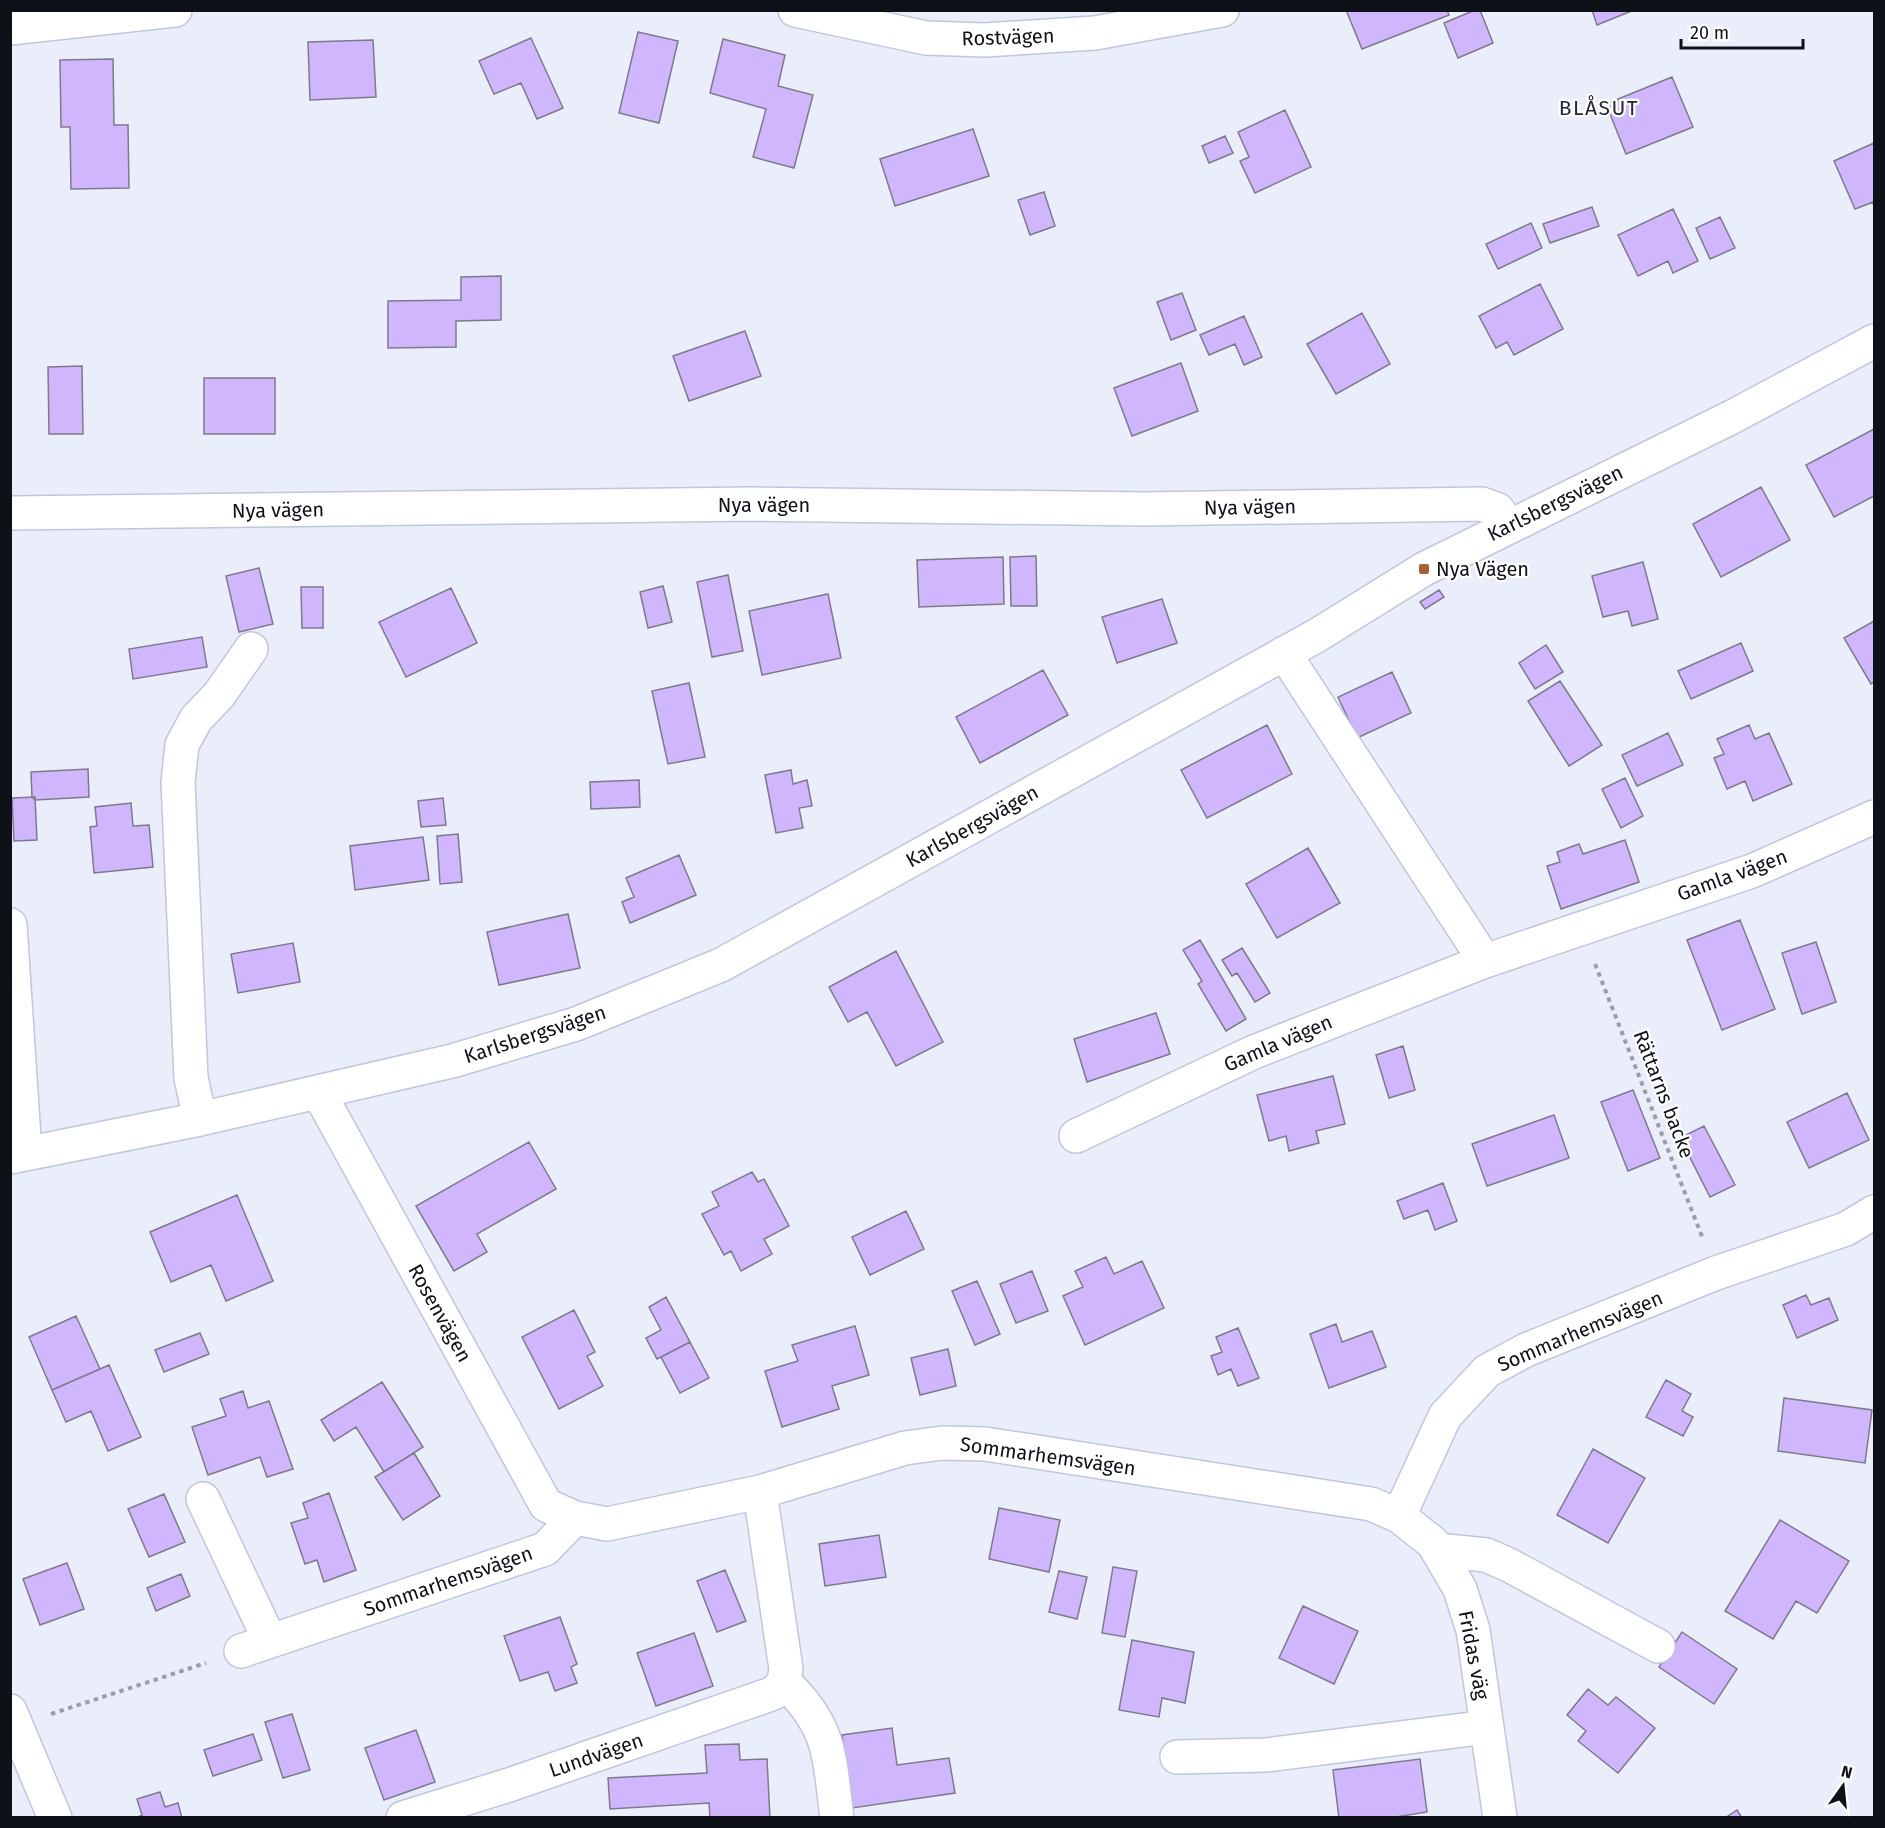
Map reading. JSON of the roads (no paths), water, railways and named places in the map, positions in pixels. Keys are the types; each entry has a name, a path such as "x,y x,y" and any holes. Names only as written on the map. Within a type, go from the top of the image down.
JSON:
{"street":[{"path":"10,28 175,10"},
{"name":"Rostvägen","path":"795,10 926,38 985,40 1095,33 1222,10"},
{"name":"Karlsbergsvägen","path":"18,1155 200,1119 452,1061 576,1024 722,965 1284,653 1424,569 1732,417 1875,341"},
{"name":"Nya vägen","path":"10,513 752,504 1144,508 1482,504 1498,510 1508,526"},
{"path":"200,1119 191,1078 179,772 182,745 196,719 219,695 251,649"},
{"path":"1284,653 1485,960"},
{"name":"Gamla vägen","path":"1076,1136 1254,1052 1485,960 1752,871 1875,817"},
{"path":"10,925 18,1155"},
{"name":"Rosenvägen","path":"319,1093 546,1505 574,1518"},
{"name":"Sommarhemsvägen","path":"203,1498 256,1646 545,1549 574,1518 607,1524 760,1492 905,1448 942,1443 985,1444 1371,1504 1399,1516 1445,1416 1488,1371 1526,1350 1716,1274 1846,1228 1875,1212"},
{"path":"760,1492 786,1669 784,1682 806,1702 820,1725 826,1744 837,1818"},
{"name":"Fridas väg","path":"1399,1516 1432,1543 1460,1589 1473,1629 1500,1818"},
{"path":"1437,1550 1486,1555 1509,1564 1658,1646"},
{"name":"Lundvägen","path":"403,1818 673,1729 774,1693 784,1682"},
{"path":"12,1722 55,1818"},
{"path":"1177,1757 1266,1755 1487,1727"}],"place":[{"name":"Nya Vägen","path":"1424,569"}],"district":[{"name":"BLÅSUT","path":"1599,108"}]}
